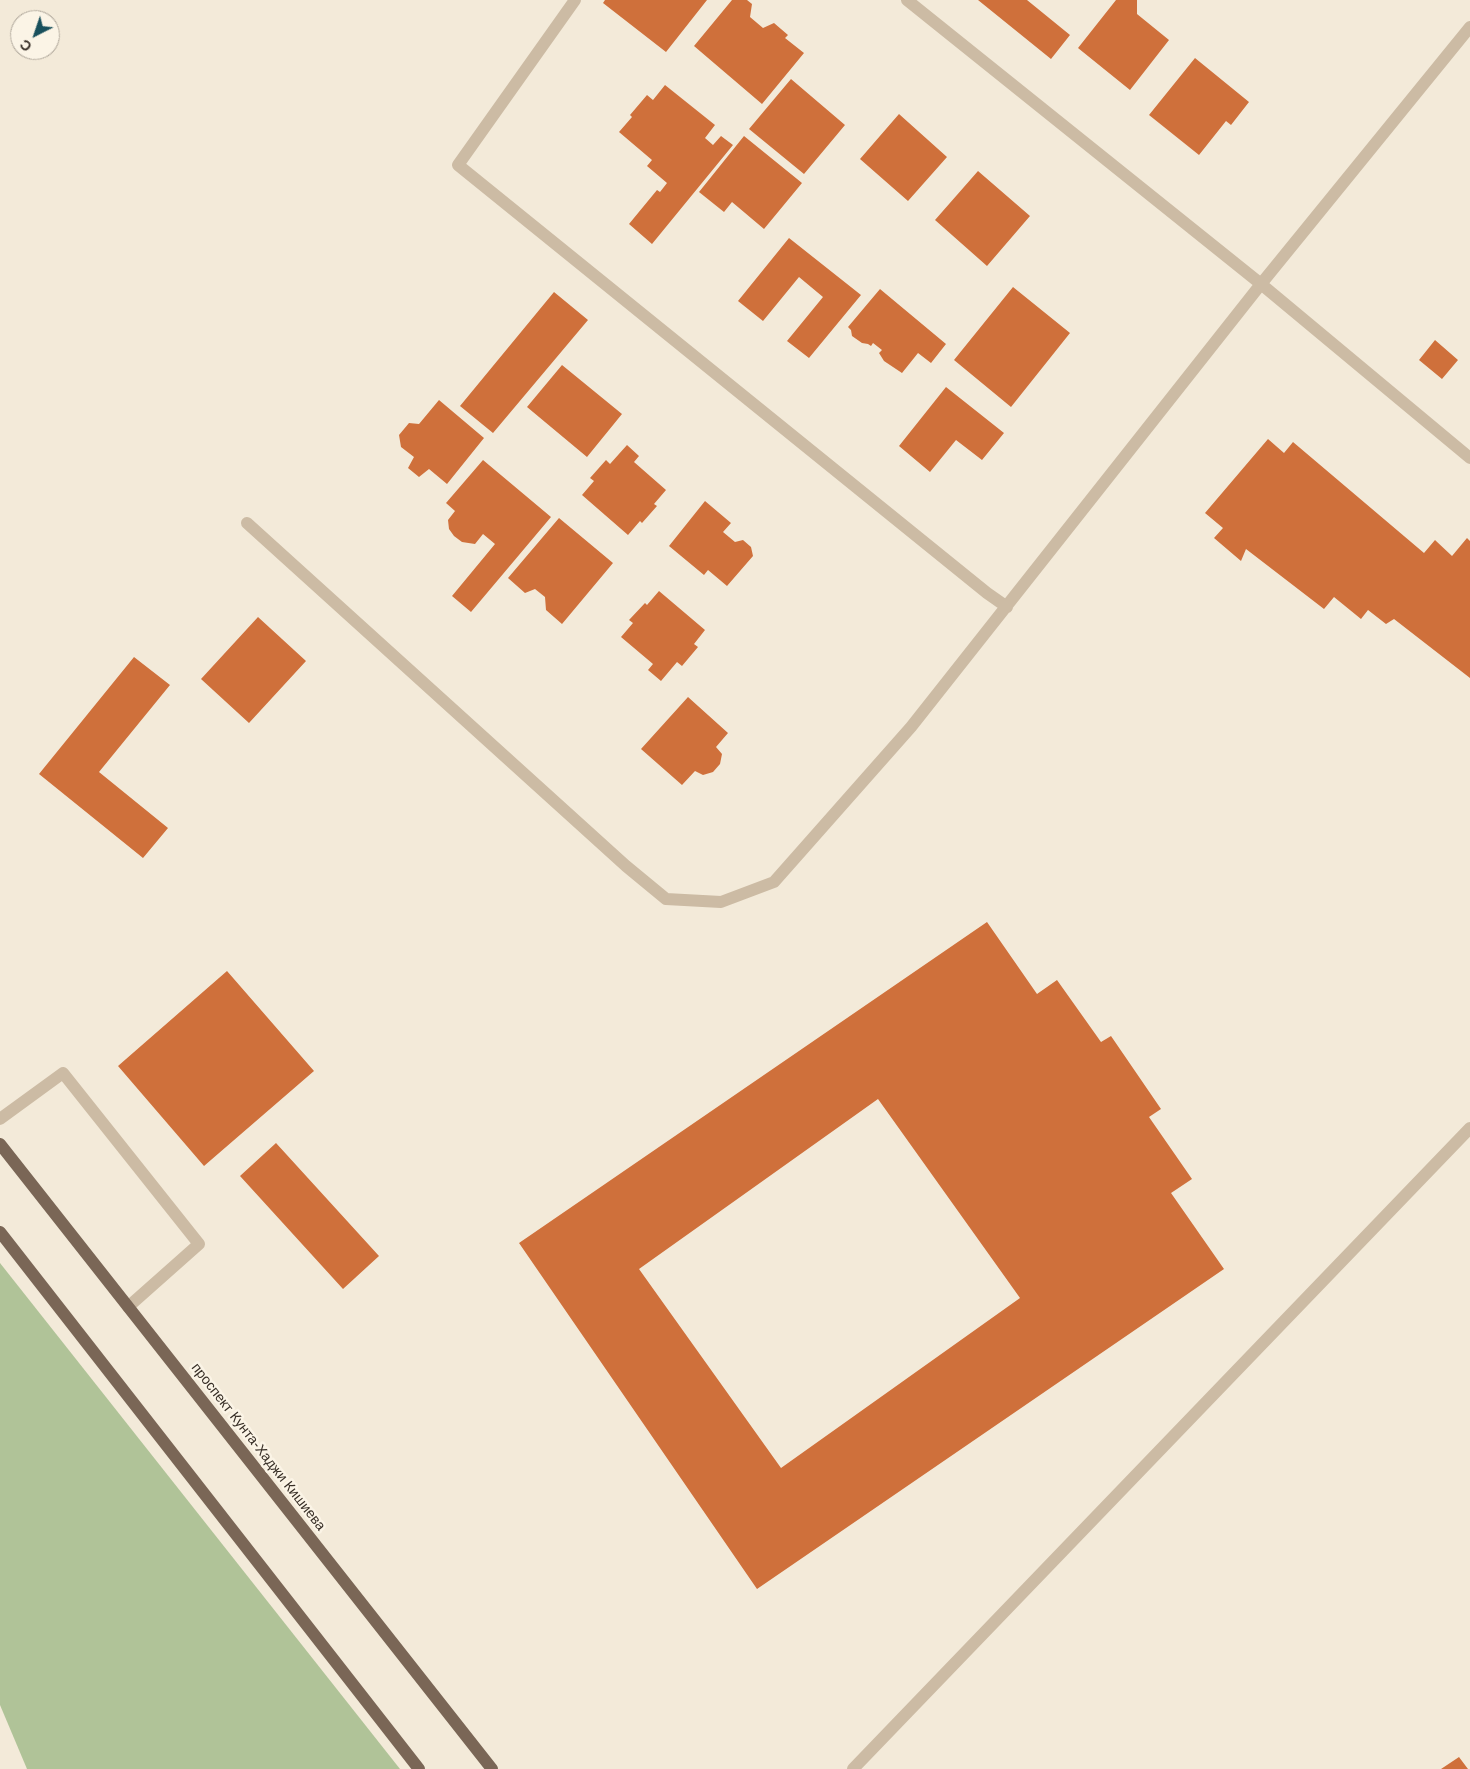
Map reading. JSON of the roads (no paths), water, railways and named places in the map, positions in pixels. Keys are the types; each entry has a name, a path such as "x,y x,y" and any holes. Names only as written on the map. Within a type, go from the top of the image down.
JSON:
{"main road":[{"name":"проспект Кунта-Хаджи Кишиева","path":"0,1144 492,1769"},
{"path":"0,1232 418,1769"}],"street":[{"path":"574,0 458,165 1007,607"},
{"path":"907,0 1261,284 1470,458"},
{"path":"247,523 626,866 666,899 721,902 774,882 911,727 1261,284 1470,27"},
{"path":"0,1120 63,1073 199,1244 128,1307"},
{"path":"852,1769 1470,1128"}]}
